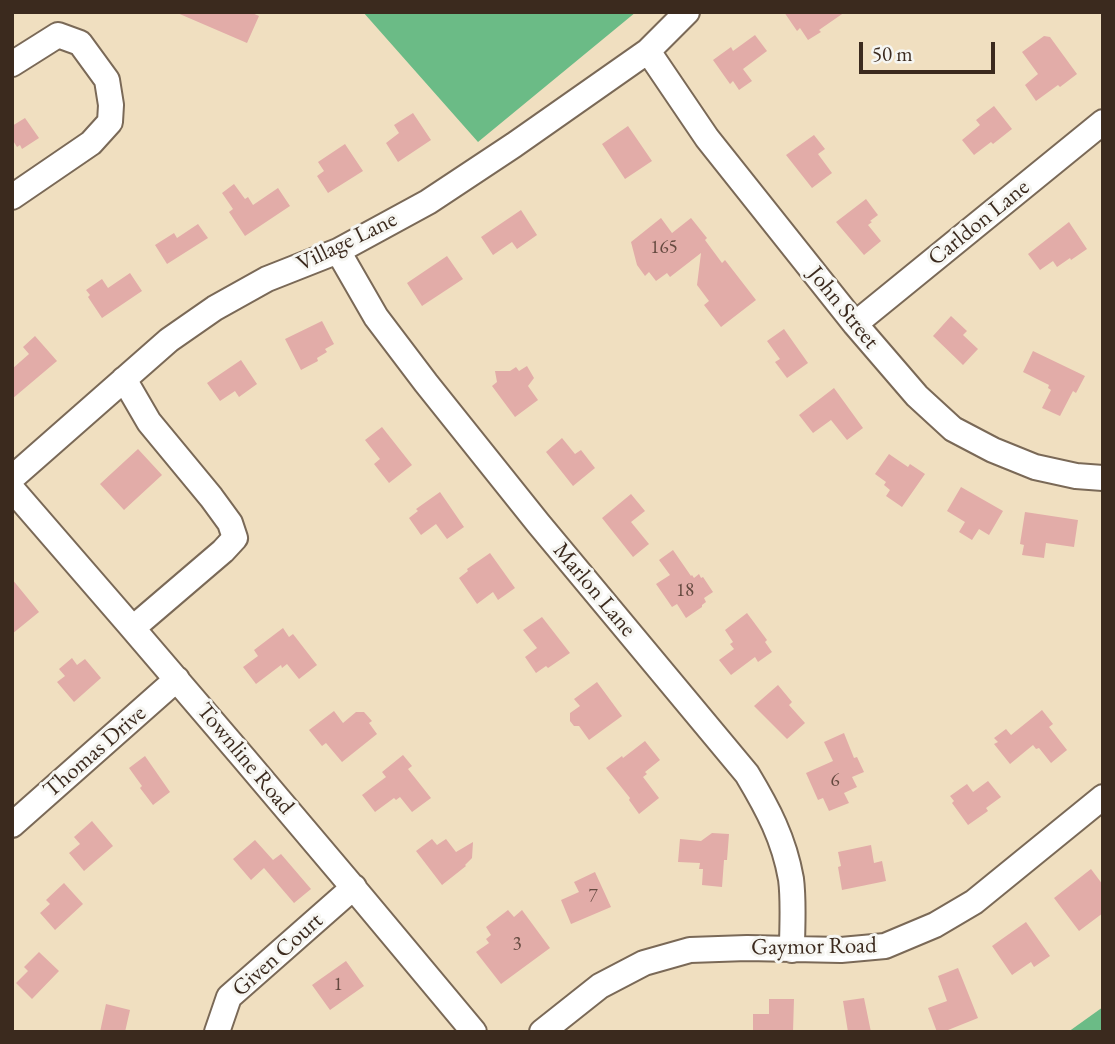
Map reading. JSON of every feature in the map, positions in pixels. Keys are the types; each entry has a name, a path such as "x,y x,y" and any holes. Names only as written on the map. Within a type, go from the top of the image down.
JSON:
{"street":[{"name":"Village Lane","path":"12,478 169,340 215,308 267,279 338,251 428,202 648,51 687,12"},
{"path":"12,64 58,35 80,43 107,80 111,104 110,122 92,144 12,197"},
{"name":"John Street","path":"648,51 707,138 855,324 917,396 953,429 993,450 1035,467 1076,476 1103,478"},
{"name":"Carldon Lane","path":"855,324 1103,122"},
{"name":"Marlon Lane","path":"338,251 376,317 426,383 538,523 747,774 769,812 783,845 791,881 792,950"},
{"path":"124,379 149,422 230,523 235,538 133,628"},
{"name":"Townline Road","path":"12,489 354,887 474,1032"},
{"name":"Thomas Drive","path":"12,825 177,679"},
{"name":"Gaymor Road","path":"542,1032 600,986 644,963 690,950 841,950 885,946 935,925 974,902 1103,797"},
{"name":"Given Court","path":"217,1032 229,997 354,887"}],"green space":[{"path":"363,12 636,12 478,142"},
{"path":"1103,1007 1103,1032 1068,1032"}],"building":[{"path":"175,12 250,12 259,16 247,43"},
{"path":"784,12 845,12 808,40 800,28 797,31"},
{"path":"755,35 767,51 743,69 752,81 739,90 733,81 730,84 713,60 731,47 733,51"},
{"path":"1044,36 1050,37 1077,74 1036,101 1025,85 1038,74 1022,52"},
{"path":"994,106 1012,129 974,155 962,140 980,125 976,120"},
{"path":"413,113 431,140 398,162 386,143 399,133 394,125"},
{"path":"25,118 39,138 22,149 20,145 17,147 12,139 12,126"},
{"path":"628,126 652,161 625,179 602,144"},
{"path":"814,135 825,149 818,154 832,173 812,188 786,155"},
{"path":"345,144 363,171 328,193 317,176 324,171 318,162"},
{"path":"234,184 253,205 278,188 290,206 245,236 229,212 233,209 222,193"},
{"path":"866,199 878,215 868,225 881,241 864,255 836,222"},
{"path":"521,210 537,235 517,249 512,242 493,255 481,237"},
{"path":"661,218 672,233 691,218 722,263 725,260 756,300 721,327 704,305 709,301 697,285 701,253 670,277 667,273 656,281 649,272 645,276 637,265 631,242"},
{"path":"1069,222 1087,249 1057,267 1053,261 1040,270 1028,254"},
{"path":"198,224 208,238 167,264 155,245 174,233 177,238"},
{"path":"447,256 463,279 422,306 407,283"},
{"path":"130,273 142,291 102,318 86,290 102,279 108,288"},
{"path":"951,316 967,331 963,335 978,349 963,365 933,336"},
{"path":"322,321 334,344 325,349 327,352 317,358 318,361 301,370 285,339"},
{"path":"784,329 808,363 787,378 775,362 780,359 767,341"},
{"path":"35,336 57,361 12,399 12,369 29,354 23,347"},
{"path":"1033,351 1085,376 1076,393 1073,391 1060,416 1042,408 1051,390 1049,385 1023,372"},
{"path":"241,360 257,384 239,397 235,391 220,401 207,383"},
{"path":"527,366 534,378 528,386 538,400 515,417 492,386 497,382 495,371 510,371 516,367 519,371"},
{"path":"834,388 863,428 847,440 831,420 813,433 799,415"},
{"path":"382,427 412,465 389,483 374,464 380,459 365,440"},
{"path":"562,438 575,454 581,450 595,468 573,486 546,452"},
{"path":"138,449 162,475 124,510 100,484"},
{"path":"889,454 908,467 910,464 925,474 902,507 886,496 890,490 884,485 886,482 875,474"},
{"path":"961,487 1003,511 989,535 979,529 972,540 959,532 965,522 947,511"},
{"path":"440,492 464,527 447,539 436,524 421,535 409,518 418,511 416,509"},
{"path":"631,494 645,511 631,522 649,544 633,557 602,518"},
{"path":"1025,512 1078,520 1074,547 1046,543 1044,558 1022,555 1024,545 1020,544"},
{"path":"673,550 691,576 694,578 699,574 713,592 704,598 706,602 702,607 686,618 677,604 672,607 656,584 670,575 659,560"},
{"path":"490,553 515,588 498,600 493,592 477,604 459,578"},
{"path":"12,579 39,612 12,634"},
{"path":"747,613 767,640 765,642 772,652 758,662 755,657 731,675 719,660 734,649 725,630"},
{"path":"542,617 570,653 536,673 525,657 537,648 523,630"},
{"path":"283,628 289,637 293,634 317,665 299,679 287,664 282,668 281,665 256,684 243,667 258,656 254,650"},
{"path":"72,658 77,665 85,659 101,678 74,702 57,682 65,676 59,669"},
{"path":"597,682 622,716 589,740 579,726 574,726 570,721 570,713 580,706 574,699"},
{"path":"778,685 792,702 789,705 805,723 787,739 754,706"},
{"path":"1042,710 1053,724 1049,727 1067,750 1051,763 1039,748 1036,749 1033,745 1010,764 994,744 998,742 994,738 1006,729 1011,735"},
{"path":"334,711 343,723 356,712 364,712 372,721 369,723 377,734 342,762 326,743 322,746 309,730"},
{"path":"844,733 854,758 857,757 864,772 852,777 857,787 844,793 849,803 829,811 823,798 818,800 806,773 833,761 824,742"},
{"path":"645,741 660,760 645,772 647,774 643,777 659,798 639,814 606,768"},
{"path":"403,755 412,766 408,769 431,798 412,812 400,797 396,800 394,798 375,812 362,795 386,777 382,772"},
{"path":"145,756 170,792 153,805 129,768"},
{"path":"988,781 1001,797 986,808 988,811 968,825 950,796 967,784 973,792"},
{"path":"92,821 113,846 84,871 69,853 80,844 74,837"},
{"path":"712,833 729,834 722,887 702,885 703,869 699,869 700,863 678,862 680,839 701,841"},
{"path":"432,839 437,845 446,839 456,852 473,842 472,858 442,885 416,851"},
{"path":"255,840 273,860 281,854 311,889 294,903 264,868 251,880 233,859"},
{"path":"871,845 874,863 882,861 886,881 842,890 838,852"},
{"path":"1091,869 1103,885 1103,913 1079,931 1054,898"},
{"path":"595,872 611,907 571,924 561,900 579,892 574,882"},
{"path":"64,883 83,904 55,930 40,913 50,904 46,900"},
{"path":"508,910 514,917 522,910 550,948 501,984 476,952 489,943 486,939 491,935 486,927"},
{"path":"1026,922 1050,956 1034,967 1031,962 1012,975 992,946"},
{"path":"39,952 59,971 32,999 16,983 28,971 24,967"},
{"path":"346,961 364,986 330,1010 312,985"},
{"path":"958,968 978,1018 937,1032 928,1008 947,1001 938,976"},
{"path":"864,998 871,1032 848,1032 843,1001"},
{"path":"769,999 794,999 793,1032 753,1032 753,1014 769,1014"},
{"path":"106,1004 130,1010 125,1032 100,1032"}]}
